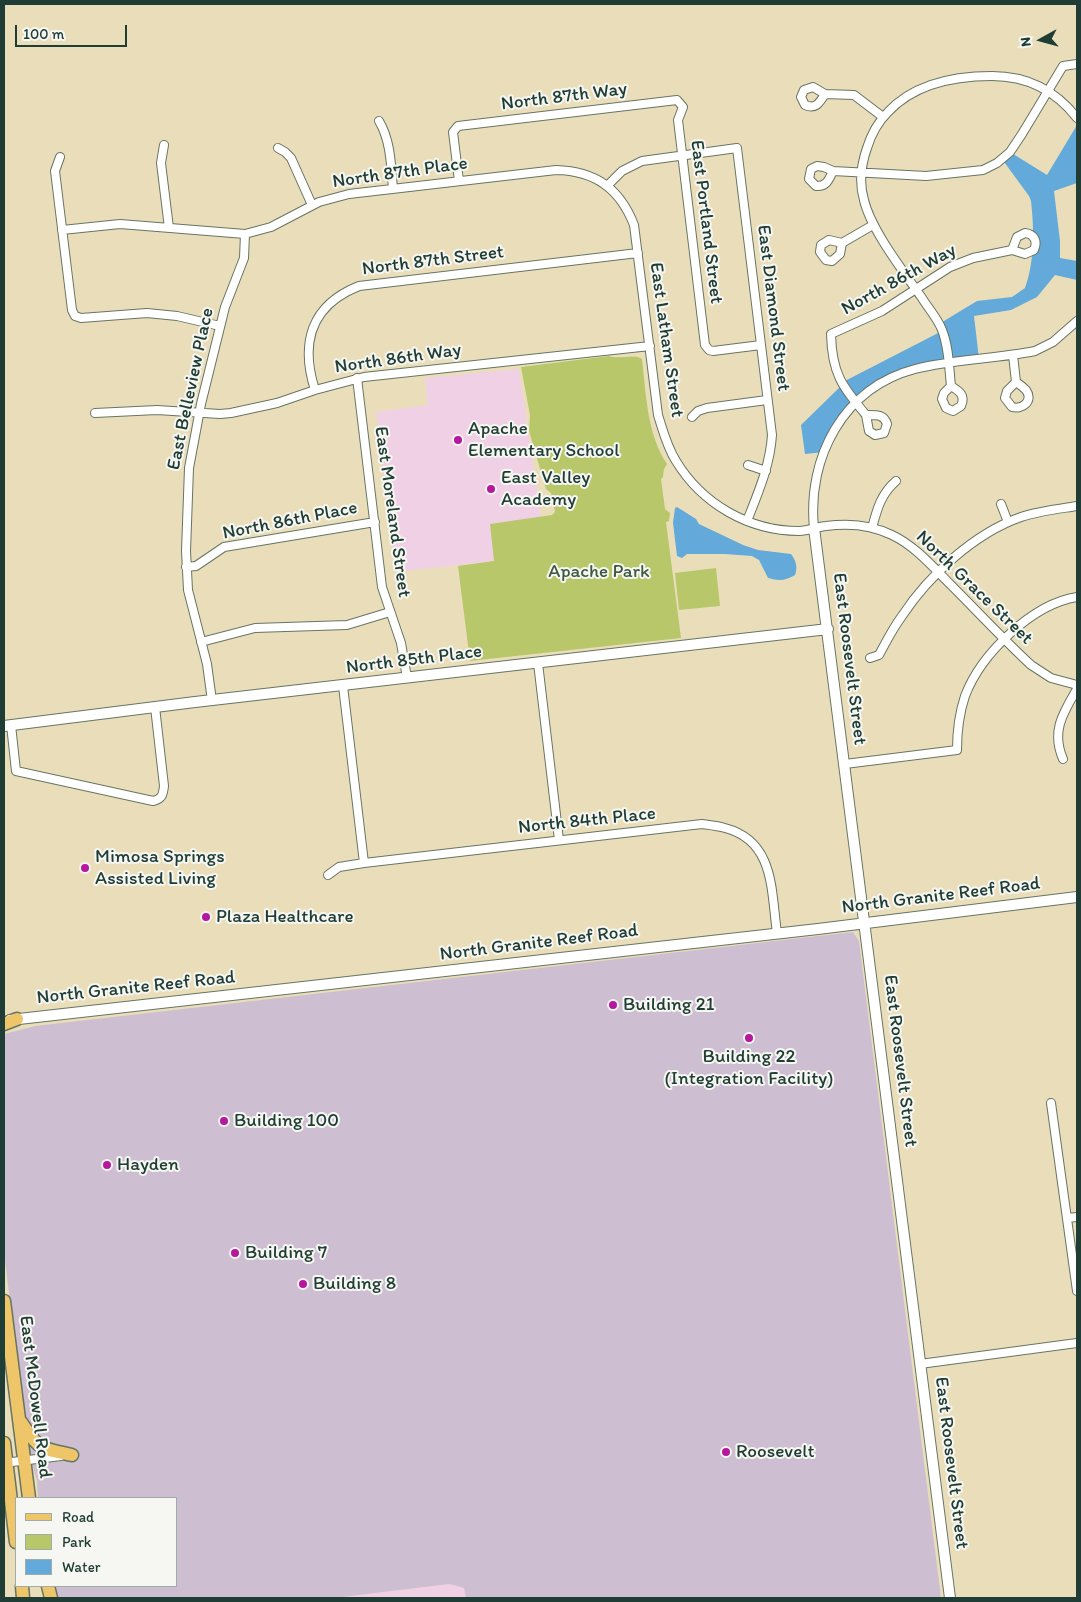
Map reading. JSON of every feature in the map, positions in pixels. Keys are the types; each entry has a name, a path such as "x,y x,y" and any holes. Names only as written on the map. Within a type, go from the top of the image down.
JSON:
{"main road":[{"path":"4,1022 17,1019"},
{"name":"East McDowell Road","path":"4,1301 29,1497"},
{"path":"19,1418 38,1445 72,1455"},
{"name":"East McDowell Road","path":"4,1444 15,1535"}],"street":[{"path":"833,171 862,171 926,176 983,170 997,163 1010,152 1063,66 1077,64"},
{"path":"951,386 946,344 942,329 874,225 864,201 862,171 870,140 883,117 895,105 916,91 932,84 946,81 987,76 1005,76 1022,79 1048,91 1064,103 1077,118"},
{"path":"825,94 854,95 883,117"},
{"name":"North 87th Way","path":"459,181 454,137 455,128 458,126 677,100"},
{"name":"East Portland Street","path":"677,100 682,107 678,120 705,345 709,350 713,351 761,345"},
{"path":"379,121 385,130 388,142 393,188"},
{"path":"164,145 161,163 169,228"},
{"path":"278,148 291,158 312,206"},
{"name":"East Diamond Street","path":"682,155 737,148 772,435 771,453 766,471 747,521"},
{"path":"608,185 614,177 636,163 650,159 682,155"},
{"path":"60,157 55,170 72,310 75,316 81,318 110,314 148,313 177,316 220,326"},
{"name":"North 87th Place","path":"62,230 109,224 245,234 271,228 312,206 342,195 556,170 566,170 591,176 608,185"},
{"name":"East Latham Street","path":"608,185 622,201 634,225 658,415 663,434 676,461 699,490 722,509 747,521 781,530 802,531 814,528"},
{"path":"842,243 874,225"},
{"name":"East Belleview Place","path":"212,701 207,664 188,590 186,506 189,468 199,412 229,295 244,258 245,234"},
{"name":"North 86th Way","path":"856,402 842,384 834,368 831,334 882,311 942,271 973,258 1012,250"},
{"name":"North 87th Street","path":"315,390 308,367 309,340 312,328 330,302 349,290 359,286 638,253"},
{"path":"814,528 815,482 828,441 836,427 856,402 873,388 892,377 916,369 1035,350 1053,342 1076,327"},
{"name":"North 86th Way","path":"95,413 157,410 220,414 241,412 357,378 650,346"},
{"path":"1013,355 1016,382"},
{"name":"East Moreland Street","path":"357,378 382,587 401,643 406,678"},
{"path":"692,417 698,411 707,408 768,400"},
{"path":"856,402 866,415"},
{"path":"748,465 766,471"},
{"path":"872,528 880,500 896,481"},
{"path":"1000,504 1008,522"},
{"path":"870,658 879,655 908,607 939,573 969,545 1008,522 1039,512 1077,506"},
{"name":"North 86th Place","path":"186,567 196,566 224,547 375,522"},
{"name":"North Grace Street","path":"814,528 843,524 872,528 890,534 907,543 1031,665 1044,674 1077,685"},
{"name":"East Roosevelt Street","path":"814,528 950,1598"},
{"path":"845,764 957,750 959,717 969,686 984,663 1024,622 1039,611 1056,603 1077,597"},
{"path":"201,642 255,628 347,625 390,612"},
{"name":"North 85th Place","path":"7,726 155,707 828,629"},
{"path":"538,663 559,840"},
{"path":"343,686 364,863"},
{"path":"1063,759 1058,747 1059,727 1077,689"},
{"path":"7,726 16,771 153,801 159,800 163,796 164,786 155,707"},
{"name":"North 84th Place","path":"328,875 339,867 364,863 702,824 725,828 741,835 755,845 764,858 770,875 777,933"},
{"name":"North Granite Reef Road","path":"17,1019 1077,897"},
{"path":"1052,1103 1077,1291"},
{"path":"1067,1218 1077,1217"},
{"path":"920,1364 1077,1343"},
{"path":"5,1463 72,1455"}],"shaded area":[{"path":"519,369 541,517 490,524 495,561 395,572 376,412 428,405 425,378"},
{"path":"853,932 859,941 941,1598 466,1598 464,1588 449,1584 334,1598 49,1598 48,1587 178,1587 178,1497 38,1497 37,1481 29,1453 4,1253 4,1034 35,1026"},
{"path":"449,1584 465,1588 466,1598 334,1598"}],"green space":[{"name":"Apache Park","path":"609,356 639,357 642,359 651,427 660,452 667,464 661,479 665,509 670,513 669,521 666,522 681,638 470,661 458,566 494,561 490,524 552,515 555,512 551,493 546,489 529,431 530,415 521,367"},
{"path":"716,568 720,606 679,610 675,573"}],"water":[{"path":"1077,125 1077,183 1054,191 1060,241 1060,258 1077,261 1077,280 1055,275 1037,297 1011,310 974,316 979,359 903,373 855,402 824,452 805,454 801,425 842,385 841,383 942,331 939,324 977,301 1012,297 1025,288 1031,267 1033,244 1031,201 1002,159 1010,152 1047,175"},
{"path":"677,507 696,519 699,524 743,545 758,550 791,554 796,564 795,575 782,580 768,578 759,560 752,556 687,554 682,558 677,556 673,523 675,508"}],"place":[{"name":"Apache Elementary School","path":"458,440"},
{"name":"East Valley Academy","path":"491,489"},
{"name":"Mimosa Springs Assisted Living","path":"85,868"},
{"name":"Plaza Healthcare","path":"206,917"},
{"name":"Building 21","path":"613,1005"},
{"name":"Building 22 (Integration Facility)","path":"749,1038"},
{"name":"Building 100","path":"224,1121"},
{"name":"Hayden","path":"107,1165"},
{"name":"Building 7","path":"235,1253"},
{"name":"Building 8","path":"303,1284"},
{"name":"Roosevelt","path":"726,1452"}]}
